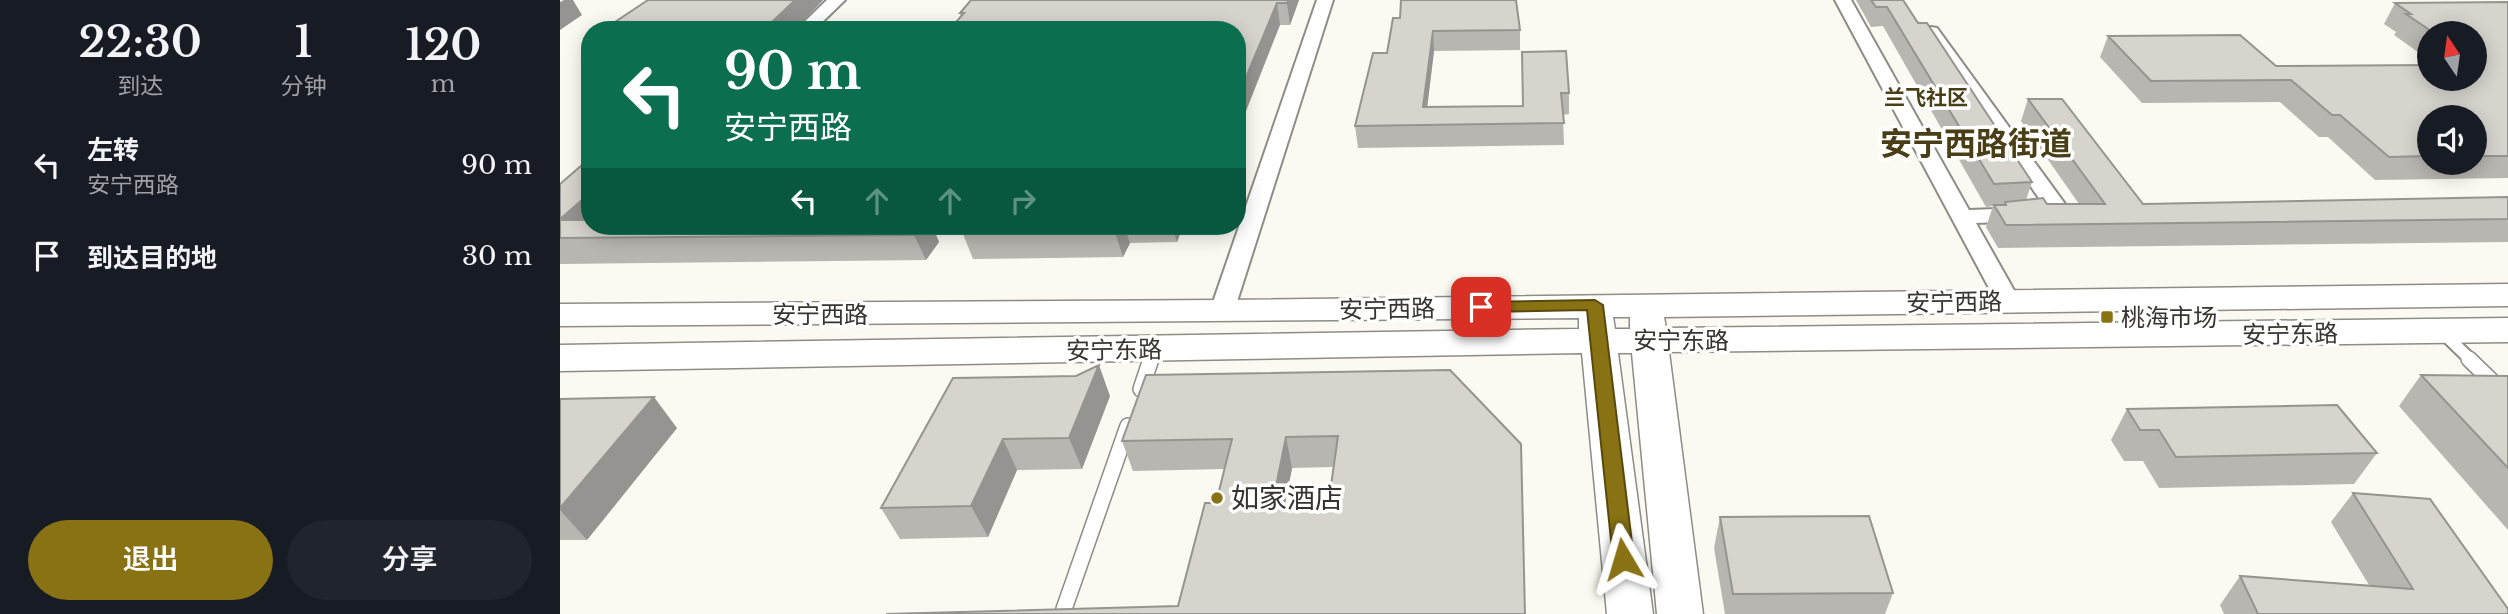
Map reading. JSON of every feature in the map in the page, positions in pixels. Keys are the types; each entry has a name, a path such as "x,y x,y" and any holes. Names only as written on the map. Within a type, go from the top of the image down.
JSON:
{"main road":[{"name":"安宁西路","path":"1647,322 1743,304 2508,295"},
{"path":"1743,304 1736,318 1738,325 1750,339"},
{"name":"安宁西路","path":"560,315 1481,307 1596,323"},
{"path":"1476,343 1491,335 1497,324 1493,313 1481,307"},
{"path":"1647,322 1680,614"},
{"name":"安宁东路","path":"563,362 1476,343 1596,323 1647,322 1750,339 2508,331"},
{"path":"1596,323 1630,614"}],"street":[{"path":"814,21 837,0"},
{"path":"1222,311 1325,0"},
{"path":"1843,0 2008,301"},
{"path":"1931,32 2054,204 2025,215 1962,217"}],"lane":[{"path":"2442,331 2508,397"},
{"path":"1064,609 1154,350"}],"building":[{"path":"648,0 795,0 773,21 616,21"},
{"path":"971,0 1288,0 1287,3 1277,3 1246,77 1246,21 957,21 964,13 960,13"},
{"path":"1401,0 1516,0 1520,30 1433,31 1423,107 1523,106 1522,52 1566,51 1569,93 1561,93 1564,123 1355,126 1373,53 1387,53 1393,18 1400,18"},
{"path":"1871,0 1903,0 1918,23 1927,23 2032,182 1994,184 1887,7 1876,7"},
{"path":"2508,2 2508,156 2487,156 2487,105 2417,105 2417,156 2389,157 2340,115 2332,115 2291,80 2151,81 2108,36 2240,35 2276,66 2417,65 2417,91 2487,91 2487,21 2417,21 2395,3"},
{"path":"2028,99 2062,99 2143,204 2508,197 2508,219 2006,225 1994,205 2043,198 2047,204 2105,204"},
{"path":"581,166 581,201 560,219 560,184"},
{"path":"560,220 581,220 581,235 914,235 560,238"},
{"path":"1099,365 1069,438 1003,439 971,506 881,508 953,378 1076,376"},
{"path":"1450,370 1521,444 1525,614 886,614 1178,606 1205,503 1216,503 1232,439 1122,441 1146,375","holes":["1338,436 1328,507 1281,509 1282,501 1273,501 1286,437"]},
{"path":"2421,375 2508,376 2508,468"},
{"path":"654,397 560,508 560,399"},
{"path":"2337,405 2377,453 2176,457 2159,430 2140,430 2127,409"},
{"path":"2353,493 2430,499 2508,609 2508,614 2258,614 2240,576 2413,589"},
{"path":"1869,516 1893,593 1733,594 1720,517"}],"place":[{"name":"桃海市场","path":"2107,317"},
{"name":"如家酒店","path":"1217,498"}],"district":[{"name":"兰飞社区","path":"1926,98"},
{"name":"安宁西路街道","path":"1976,144"}],"route":[{"path":"1481,307 1595,305 1623,559"}]}
